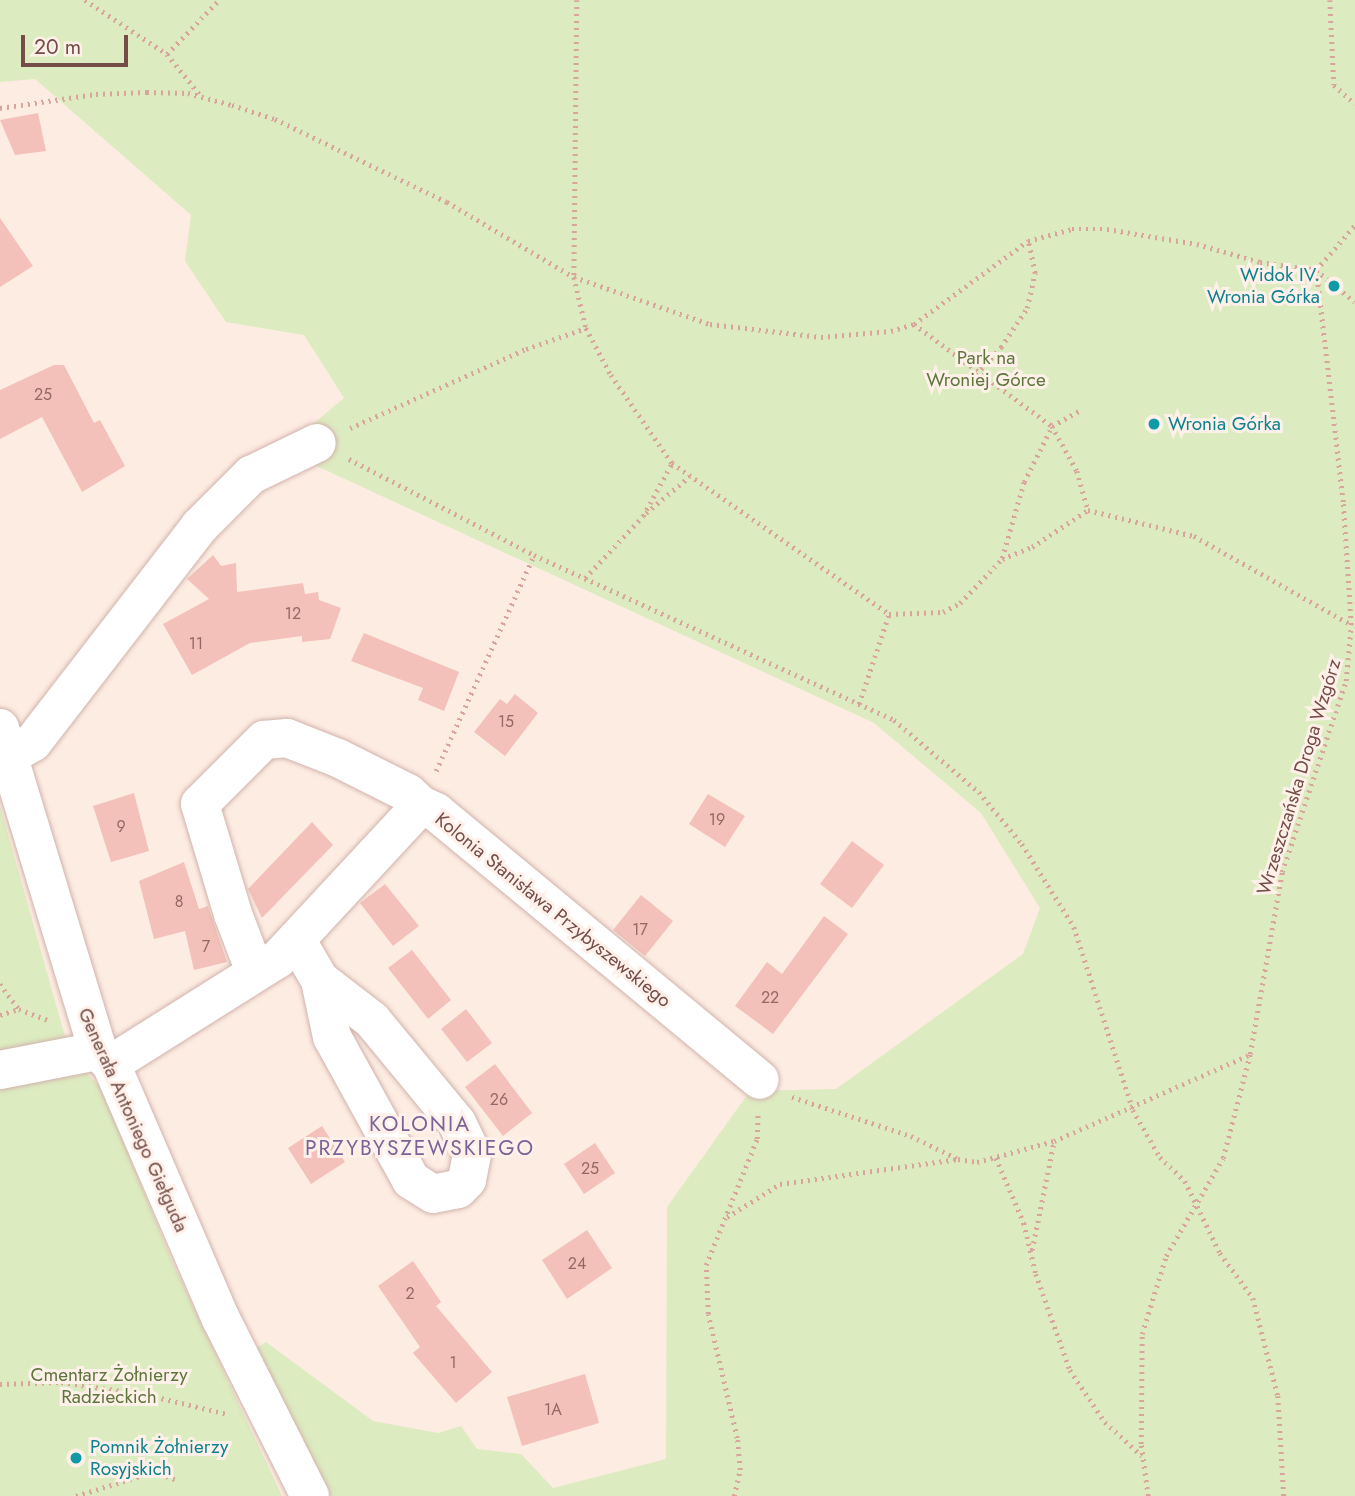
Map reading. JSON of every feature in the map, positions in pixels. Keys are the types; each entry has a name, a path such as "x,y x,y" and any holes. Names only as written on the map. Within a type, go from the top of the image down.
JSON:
{"street":[{"path":"4,742 33,742 199,527 251,475 317,443"},
{"path":"256,972 233,914 200,804 264,740 287,738 338,758 408,793 421,805"},
{"name":"Generała Antoniego Giełguda","path":"4,742 104,1057 221,1319 310,1496"},
{"name":"Kolonia Stanisława Przybyszewskiego","path":"104,1057 256,972 298,941 421,805 436,812 760,1080"},
{"path":"298,941 320,980 332,1037 411,1180 433,1194 458,1189 467,1180 472,1154 457,1124 372,1020 320,980"},
{"path":"0,1070 104,1057"}],"path":[{"path":"85,0 167,54 201,96"},
{"path":"167,54 219,0"},
{"path":"578,0 574,277 586,328 611,375 672,463 889,614 943,612 960,603 1002,559 1032,547 1088,510 1194,536 1353,624"},
{"path":"1331,0 1334,85 1355,104"},
{"path":"0,108 96,94 201,96 275,119 447,202 574,277 710,324 821,337 891,331 914,324 1028,241 1072,229 1107,229 1316,270 1355,302"},
{"path":"1316,270 1355,225"},
{"path":"976,373 1001,347 1027,308 1035,273 1028,241"},
{"name":"Wrzeszczańska Droga Wzgórz","path":"1148,1496 1143,1457 1142,1334 1166,1256 1223,1158 1250,1054 1282,872 1346,681 1353,624 1343,502 1316,270"},
{"path":"914,324 976,373 1052,426 1077,471 1088,510"},
{"path":"317,443 526,349 586,328"},
{"path":"1002,559 1024,482 1052,426 1081,410"},
{"path":"317,443 534,555 894,720 979,792 1022,844 1074,927 1133,1110 1160,1157 1199,1203 1220,1252 1253,1298 1266,1336 1278,1396 1284,1496"},
{"path":"643,516 672,463"},
{"path":"585,578 643,516 690,476"},
{"path":"421,805 534,555"},
{"path":"859,704 889,614"},
{"path":"0,984 19,1009"},
{"path":"0,1014 19,1009 61,1023"},
{"path":"727,1217 780,1184 958,1159 977,1162 1054,1141 1133,1110 1250,1054"},
{"path":"734,1496 740,1470 737,1438 708,1314 706,1265 757,1139 760,1080 801,1101 911,1136 958,1159"},
{"path":"1031,1254 1054,1141"},
{"path":"996,1158 1024,1223 1031,1254 1070,1370 1105,1422 1143,1457"},
{"path":"0,1384 61,1382 148,1395 233,1415"},
{"path":"76,1496 153,1472 176,1479"}],"green space":[{"name":"Park na Wroniej Górce","path":"0,0 1355,0 1355,1496 320,1496 250,1352 266,1342 373,1421 438,1433 461,1426 477,1449 521,1454 553,1488 666,1459 667,1207 750,1091 836,1089 1023,954 1040,908 981,813 874,723 308,462 299,436 344,398 304,335 226,322 185,261 191,215 35,79 0,82"},
{"path":"0,806 70,1054 0,1065"},
{"name":"Cmentarz Żołnierzy Radzieckich","path":"85,1071 102,1089 172,1261 282,1496 0,1496 0,1083"}],"building":[{"path":"38,113 46,151 15,155 0,120"},
{"path":"0,218 33,266 0,287"},
{"path":"54,365 64,365 94,423 100,420 125,466 82,492 42,417 0,439 0,390"},
{"path":"213,555 221,566 236,563 237,592 303,583 305,594 318,592 319,600 341,608 330,639 302,642 302,636 250,643 192,675 163,624 209,599 187,579"},
{"path":"364,633 459,672 444,711 418,700 423,688 351,661"},
{"path":"515,694 538,713 505,756 474,732 500,699 507,704"},
{"path":"134,793 149,851 111,862 93,806"},
{"path":"708,794 745,816 725,847 689,824"},
{"path":"312,822 333,845 262,918 248,889"},
{"path":"852,841 884,865 852,908 820,884"},
{"path":"184,862 199,909 208,906 227,962 194,970 185,931 154,939 139,881"},
{"path":"385,884 419,926 393,946 360,903"},
{"path":"641,895 673,921 645,956 613,930"},
{"path":"824,916 848,934 773,1034 735,1006 767,962 782,974"},
{"path":"412,950 451,1000 428,1019 388,968"},
{"path":"466,1009 492,1043 467,1062 441,1029"},
{"path":"495,1064 532,1113 503,1136 465,1087"},
{"path":"322,1126 345,1162 311,1184 288,1148"},
{"path":"595,1143 615,1173 584,1194 564,1164"},
{"path":"587,1230 612,1268 567,1299 542,1260"},
{"path":"413,1261 441,1302 436,1306 492,1372 456,1403 413,1353 420,1347 378,1286"},
{"path":"585,1374 599,1423 522,1446 507,1397"}],"place":[{"name":"Widok IV. Wronia Górka","path":"1334,286"},
{"name":"Wronia Górka","path":"1154,424"},
{"name":"Pomnik Żołnierzy Rosyjskich","path":"76,1458"}],"district":[{"name":"KOLONIA PRZYBYSZEWSKIEGO","path":"420,1136"}]}
